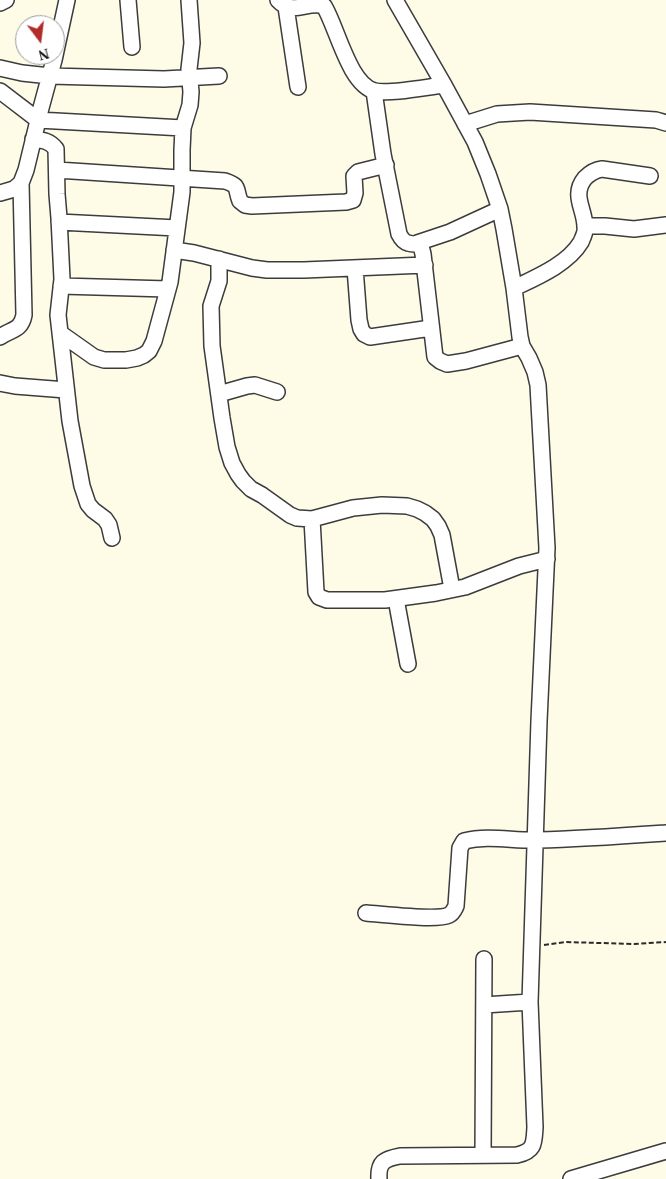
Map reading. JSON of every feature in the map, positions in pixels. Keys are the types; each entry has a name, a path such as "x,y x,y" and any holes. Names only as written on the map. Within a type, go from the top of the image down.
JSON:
{"street":[{"path":"0,3 6,0"},
{"path":"0,337 20,326 24,315 21,183 26,170 68,0"},
{"path":"128,0 132,47"},
{"path":"60,333 94,357 104,360 126,360 144,355 150,351 154,341 168,289 182,192 183,128 192,92 189,69 192,43 189,0"},
{"path":"379,1179 380,1166 384,1160 400,1156 517,1155 525,1153 532,1148 535,1127 530,1002 539,721 547,558 538,385 535,372 522,346 520,337 514,288 500,209 482,156 444,85 394,0"},
{"path":"298,86 282,3 294,7 314,3 324,6 353,71 367,88 374,91 391,91 444,85"},
{"path":"0,68 50,76 164,79 218,76"},
{"path":"0,91 38,120 183,128"},
{"path":"374,91 399,234 403,240 409,243 417,243 450,232 500,209"},
{"path":"465,124 497,114 530,112 656,120 666,123"},
{"path":"33,139 49,142 56,149 61,286 58,315 70,421 88,504 105,519 109,525 112,538"},
{"path":"56,170 225,181 237,187 240,201 252,206 346,202 353,200 355,193 354,176 358,172 386,165"},
{"path":"514,288 554,268 575,250 582,241 586,226 580,206 579,191 581,184 590,174 595,170 602,169 650,176"},
{"path":"0,193 14,189 21,183"},
{"path":"59,222 177,228"},
{"path":"586,226 634,229 666,225"},
{"path":"417,243 421,246 425,265 435,356 440,361 447,364 466,361 522,346"},
{"path":"174,250 267,270 288,271 425,265"},
{"path":"219,259 219,281 212,300 212,346 227,447 232,463 243,481 251,489 262,494 297,518 312,519 366,506 407,506 425,513 433,519 442,535 452,590"},
{"path":"355,268 359,320 364,334 370,337 432,328"},
{"path":"61,286 168,289"},
{"path":"0,383 66,390"},
{"path":"219,394 255,385 277,392"},
{"path":"312,519 314,586 319,597 327,600 396,599 452,590 547,558"},
{"path":"396,599 408,664"},
{"path":"366,913 427,917 448,916 453,913 456,906 460,848 464,841 484,838 536,840 666,833"},
{"path":"483,1155 484,959"},
{"path":"484,1005 530,1002"},
{"path":"571,1179 666,1151"}],"path":[{"path":"532,948 551,943 566,942 634,944 666,942"}]}
